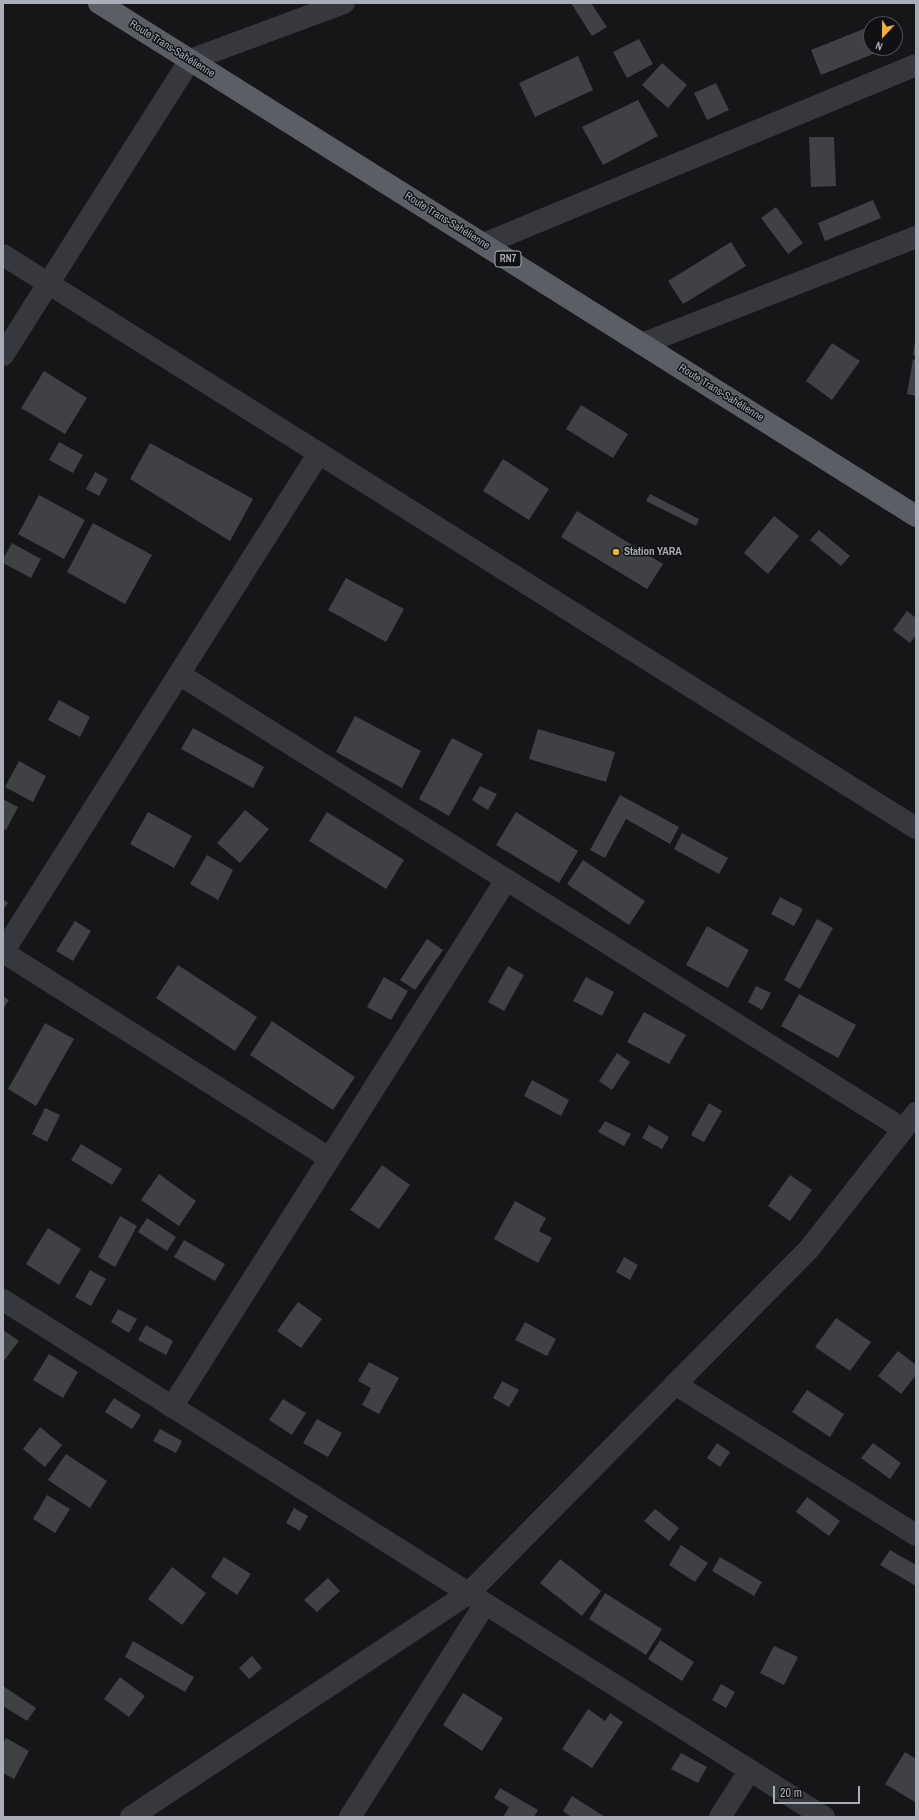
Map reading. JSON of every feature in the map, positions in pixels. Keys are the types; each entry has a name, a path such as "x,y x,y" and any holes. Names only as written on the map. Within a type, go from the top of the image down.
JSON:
{"highway":[{"name":"Route Trans-Sahélienne","path":"99,3 916,516"}],"street":[{"path":"3,355 190,60 344,3"},
{"path":"484,244 916,65"},
{"path":"642,344 916,237"},
{"path":"3,255 916,828"},
{"path":"319,453 3,952 329,1158"},
{"path":"179,674 506,880 910,1121 809,1249 676,1384 477,1599 350,1817"},
{"path":"172,1406 506,880"},
{"path":"3,1300 824,1817"},
{"path":"676,1384 916,1535"},
{"path":"131,1817 477,1599"},
{"path":"720,1817 750,1770"}],"building":[{"path":"571,3 591,3 607,27 592,36"},
{"path":"863,29 863,56 868,56 821,75 811,50"},
{"path":"639,39 653,64 627,78 613,52"},
{"path":"578,56 593,90 535,117 519,83"},
{"path":"662,63 687,85 668,108 642,85"},
{"path":"716,83 729,110 707,120 694,93"},
{"path":"638,100 658,136 603,165 582,127"},
{"path":"809,137 834,137 836,186 811,187"},
{"path":"873,200 881,218 825,241 818,223"},
{"path":"776,207 803,243 788,254 761,218"},
{"path":"731,242 746,266 683,304 668,281"},
{"path":"916,341 916,356 913,355"},
{"path":"832,343 860,361 832,400 806,381"},
{"path":"913,359 916,360 916,396 907,394"},
{"path":"44,371 87,398 65,434 21,408"},
{"path":"581,405 628,434 613,458 566,429"},
{"path":"59,442 83,455 73,473 49,460"},
{"path":"150,443 253,499 230,541 130,479"},
{"path":"503,459 549,489 529,520 483,491"},
{"path":"95,472 108,479 99,496 86,489"},
{"path":"650,494 699,519 696,526 646,501"},
{"path":"39,495 85,520 64,559 18,534"},
{"path":"577,511 663,564 647,589 561,537"},
{"path":"774,516 799,536 768,574 744,553"},
{"path":"93,523 152,555 125,604 67,572"},
{"path":"819,530 850,556 841,566 810,540"},
{"path":"12,543 41,559 31,578 3,563 3,559"},
{"path":"346,578 404,609 386,642 328,610"},
{"path":"907,611 916,618 916,635 910,643 893,630"},
{"path":"59,700 90,717 80,737 48,720"},
{"path":"355,716 421,751 402,788 336,752"},
{"path":"193,728 264,767 253,788 181,749"},
{"path":"538,729 615,752 606,782 529,759"},
{"path":"452,738 483,754 449,816 419,799"},
{"path":"19,761 46,776 33,802 5,787"},
{"path":"480,786 497,794 488,810 472,800"},
{"path":"620,795 679,827 670,844 626,819 605,858 590,850"},
{"path":"3,799 18,807 6,830 3,829"},
{"path":"245,810 269,829 240,863 217,843"},
{"path":"148,812 192,836 174,868 130,844"},
{"path":"327,812 404,860 386,889 309,841"},
{"path":"516,812 578,851 559,883 496,845"},
{"path":"682,833 728,858 719,874 674,849"},
{"path":"207,855 233,870 218,900 190,884"},
{"path":"583,860 645,901 629,925 567,884"},
{"path":"780,897 803,909 794,926 771,914"},
{"path":"3,899 8,903 3,910"},
{"path":"817,919 833,928 800,989 784,980"},
{"path":"75,921 91,931 73,961 56,951"},
{"path":"707,926 749,950 728,988 686,965"},
{"path":"427,939 443,950 415,990 400,980"},
{"path":"178,965 257,1017 235,1051 156,998"},
{"path":"508,966 524,975 504,1011 488,1002"},
{"path":"384,977 408,991 391,1020 367,1007"},
{"path":"586,977 614,992 602,1016 573,1001"},
{"path":"756,986 771,993 762,1010 748,1002"},
{"path":"799,994 856,1025 838,1058 781,1026"},
{"path":"3,996 9,1000 3,1009"},
{"path":"644,1012 686,1035 669,1064 627,1042"},
{"path":"272,1021 355,1077 333,1110 250,1055"},
{"path":"45,1023 74,1039 36,1106 8,1089"},
{"path":"617,1053 630,1062 612,1090 599,1081"},
{"path":"532,1080 569,1100 561,1116 524,1096"},
{"path":"709,1103 722,1111 704,1142 691,1135"},
{"path":"45,1108 60,1115 47,1142 32,1134"},
{"path":"605,1121 631,1134 624,1146 598,1132"},
{"path":"649,1125 669,1137 662,1149 642,1138"},
{"path":"81,1144 122,1169 112,1185 71,1160"},
{"path":"382,1165 410,1185 379,1229 350,1210"},
{"path":"159,1174 196,1201 179,1226 141,1200"},
{"path":"790,1175 812,1190 790,1221 768,1206"},
{"path":"515,1201 546,1218 539,1231 552,1238 538,1263 494,1239"},
{"path":"120,1216 137,1226 115,1267 98,1257"},
{"path":"147,1218 176,1237 167,1251 138,1232"},
{"path":"48,1228 81,1249 59,1285 26,1264"},
{"path":"184,1240 225,1264 215,1281 174,1257"},
{"path":"624,1257 638,1265 630,1280 616,1272"},
{"path":"90,1270 106,1279 91,1306 75,1297"},
{"path":"298,1302 322,1319 301,1348 277,1331"},
{"path":"118,1309 137,1319 129,1333 111,1322"},
{"path":"836,1318 871,1342 850,1371 815,1347"},
{"path":"525,1322 556,1339 547,1356 515,1340"},
{"path":"146,1325 173,1341 166,1355 138,1340"},
{"path":"3,1330 19,1341 3,1362"},
{"path":"898,1351 916,1365 916,1375 901,1394 878,1376"},
{"path":"49,1354 78,1372 63,1398 33,1380"},
{"path":"369,1362 399,1378 379,1414 362,1405 371,1388 358,1381"},
{"path":"502,1381 519,1390 509,1407 493,1398"},
{"path":"807,1390 844,1414 830,1437 792,1412"},
{"path":"114,1398 141,1415 132,1429 105,1412"},
{"path":"283,1399 306,1413 292,1435 269,1420"},
{"path":"317,1419 342,1433 328,1457 303,1443"},
{"path":"40,1427 62,1445 45,1467 23,1449"},
{"path":"160,1429 182,1441 176,1453 153,1441"},
{"path":"717,1443 730,1452 720,1467 707,1458"},
{"path":"873,1443 901,1463 890,1479 861,1458"},
{"path":"66,1454 107,1481 90,1508 48,1480"},
{"path":"47,1495 70,1509 55,1533 33,1519"},
{"path":"807,1497 840,1521 829,1536 796,1512"},
{"path":"294,1508 308,1516 300,1531 286,1523"},
{"path":"655,1509 679,1528 669,1541 644,1521"},
{"path":"681,1545 708,1563 695,1582 669,1565"},
{"path":"890,1550 916,1565 916,1586 880,1565"},
{"path":"224,1557 251,1574 237,1595 211,1577"},
{"path":"720,1557 762,1582 754,1596 712,1571"},
{"path":"560,1559 601,1591 582,1616 540,1583"},
{"path":"172,1567 206,1593 182,1625 148,1599"},
{"path":"328,1578 340,1591 317,1612 304,1600"},
{"path":"605,1593 662,1629 646,1655 589,1619"},
{"path":"660,1640 694,1662 682,1681 648,1659"},
{"path":"133,1641 194,1677 185,1692 125,1657"},
{"path":"774,1646 798,1657 784,1685 760,1673"},
{"path":"252,1656 262,1668 249,1679 239,1668"},
{"path":"120,1677 145,1696 129,1717 104,1699"},
{"path":"721,1684 735,1692 726,1708 712,1700"},
{"path":"3,1686 36,1708 27,1721 3,1706"},
{"path":"463,1693 503,1718 482,1751 443,1725"},
{"path":"588,1709 605,1721 610,1713 623,1722 592,1768 562,1749"},
{"path":"6,1738 29,1751 14,1779 3,1773 3,1743"},
{"path":"905,1752 916,1759 915,1802 885,1784"},
{"path":"681,1753 707,1767 698,1783 671,1769"},
{"path":"500,1788 538,1810 534,1817 503,1817 509,1807 494,1798"},
{"path":"572,1796 605,1817 571,1817 563,1811"}],"place":[{"name":"Station YARA","path":"616,552"}]}
